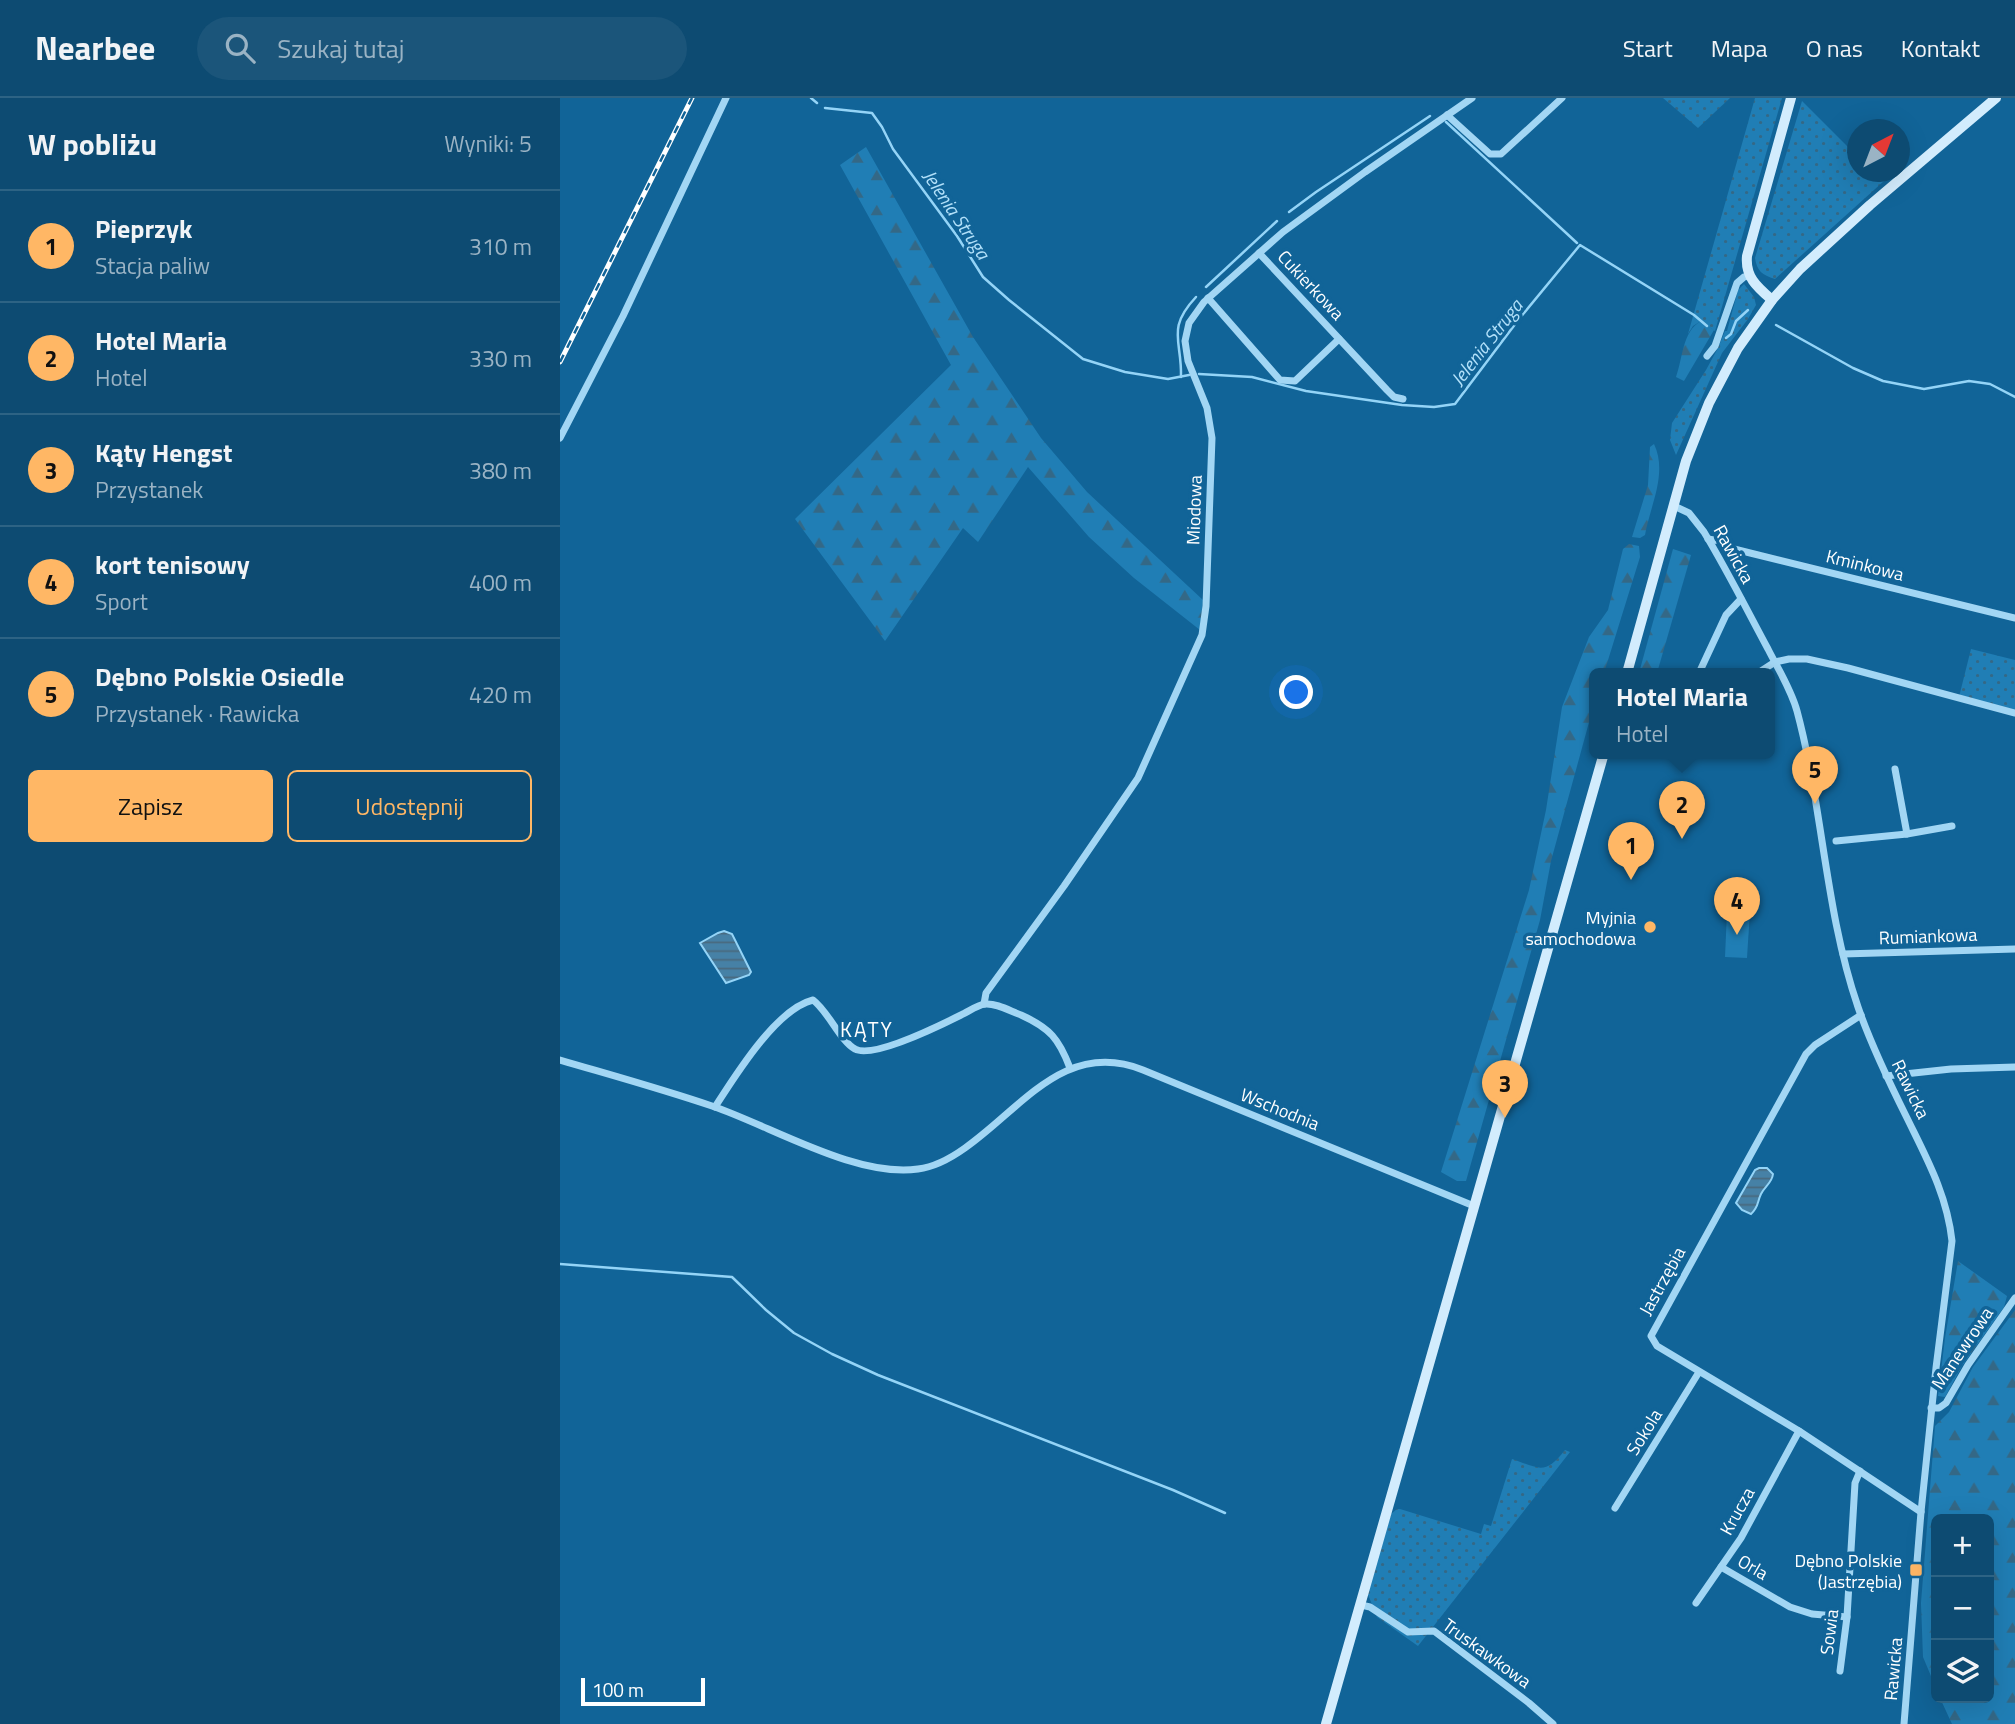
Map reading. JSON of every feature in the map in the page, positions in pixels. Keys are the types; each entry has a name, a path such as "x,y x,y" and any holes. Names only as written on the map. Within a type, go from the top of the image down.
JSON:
{"main road":[{"path":"1772,300 1752,282 1746,263 1791,98"},
{"path":"1628,668 1686,461 1709,403 1738,348 1772,300 1800,269 1996,98"},
{"path":"1326,1724 1602,759"}],"street":[{"path":"560,438 623,316 726,98"},
{"name":"Miodowa","path":"984,1004 986,993 1138,778 1202,635 1206,606 1212,438 1207,408 1188,361 1185,341 1189,323 1208,298 1283,232 1472,98"},
{"path":"1447,115 1490,155 1501,154 1562,98"},
{"name":"Cukierkowa","path":"1259,253 1387,390 1395,397 1403,399"},
{"path":"1707,356 1715,346 1737,284 1749,275"},
{"name":"Cukierkowa","path":"1208,298 1280,380 1295,380 1339,339"},
{"name":"Rawicka","path":"1674,506 1694,517 1708,539 1775,662 1797,710 1843,954 1861,1015 1886,1076 1940,1186 1950,1227 1952,1241 1931,1408 1904,1724"},
{"name":"Kminkowa","path":"1708,539 1720,541 1734,549 2015,618"},
{"path":"1701,668 1726,615 1741,599"},
{"path":"1766,668 1775,662 1807,659 1848,667 2015,713"},
{"path":"1895,769 1906,834"},
{"path":"1836,841 1952,827"},
{"name":"Rumiankowa","path":"1843,954 2015,948"},
{"path":"560,1060 715,1107 828,1153 868,1166 906,1171 921,1169 951,1158 1052,1077 1070,1068 1060,1043 1046,1029 999,1006 984,1004 926,1032 875,1050 864,1051 855,1049 848,1043 820,1005 813,1000 803,1002 783,1017 745,1061 715,1107"},
{"name":"Jastrzębia","path":"1861,1015 1815,1045 1806,1054 1650,1336 1657,1346 1798,1431 1921,1512"},
{"name":"Wschodnia","path":"1070,1068 1093,1062 1114,1062 1137,1068 1474,1206"},
{"path":"1886,1076 1951,1069 2015,1067"},
{"name":"Manewrowa","path":"1931,1408 1939,1408 1946,1403 1968,1365 2015,1298"},
{"name":"Sokola","path":"1615,1508 1699,1372"},
{"name":"Krucza","path":"1696,1603 1741,1538 1798,1431"},
{"name":"Sowia","path":"1840,1671 1847,1617 1855,1483 1860,1471"},
{"name":"Orla","path":"1721,1567 1790,1607 1812,1615 1847,1617"},
{"name":"Truskawkowa","path":"1361,1605 1370,1607 1408,1632 1434,1631 1553,1724"}],"green space":[{"path":"1663,98 1730,98 1698,128"},
{"path":"1755,98 1782,98 1715,331 1701,321 1693,326 1688,334"},
{"path":"1802,101 1847,146 1847,182 1883,182 1775,279 1761,272 1755,258"},
{"path":"866,147 973,337 1041,438 1087,492 1203,600 1200,630 1134,578 1089,537 1028,467 978,542 963,528 885,641 795,519 951,365 840,165"},
{"path":"1744,284 1754,297 1756,305 1722,353 1676,455 1670,440 1672,423 1727,331 1738,290"},
{"path":"1701,321 1714,330 1684,381 1676,377 1684,346 1690,332"},
{"path":"1654,444 1659,466 1657,490 1645,535 1640,538 1632,537 1648,485 1650,447"},
{"path":"1629,544 1639,546 1640,557 1606,668 1589,668 1589,722 1551,861 1540,920 1466,1181 1457,1181 1441,1172 1529,890 1546,810 1562,707 1589,637 1608,610 1623,549"},
{"path":"1673,549 1691,555 1658,668 1640,668"},
{"path":"1971,649 2015,660 2015,713 1959,697"},
{"path":"1750,911 1747,958 1725,957 1727,912"},
{"path":"1958,1261 2007,1296 2004,1307 1962,1366 1945,1397 1938,1396"},
{"path":"2015,1310 2015,1724 1952,1724 1942,1703 1994,1703 1994,1514 1931,1514 1931,1676 1923,1657 1921,1603 1935,1426 1949,1412 1973,1367"},
{"path":"1565,1450 1570,1452 1418,1646 1377,1617 1367,1592 1391,1514 1400,1509 1481,1534 1484,1524 1491,1526 1512,1459 1535,1467 1547,1467"}],"shaded area":[{"path":"724,931 732,934 751,972 726,983 700,943"},
{"path":"1767,1168 1773,1174 1751,1214 1736,1203 1755,1170"}],"waterway":[{"name":"Jelenia Struga","path":"811,98 817,103"},
{"name":"Jelenia Struga","path":"825,108 872,113 893,149 957,236 983,277 1083,359 1125,372 1168,379 1189,375"},
{"path":"1289,212 1430,116"},
{"path":"1446,122 1577,243"},
{"path":"1206,287 1277,221"},
{"name":"Jelenia Struga","path":"1199,374 1252,377 1306,391 1402,405 1434,407 1455,404 1519,319 1580,245 1694,315 1707,326"},
{"path":"1181,377 1178,327 1196,297"},
{"name":"Jelenia Struga","path":"1726,338 1731,334 1736,321 1748,310"},
{"name":"Jelenia Struga","path":"1776,325 1853,368 1883,381 1924,389 1969,381 1990,384 2015,397"},
{"path":"560,1264 732,1277 794,1333 832,1354 878,1375 1173,1490 1225,1513"}],"railway":[{"path":"560,362 692,98"}],"place":[{"name":"Dębno Polskie Osiedle","path":"1815,804"},
{"name":"Hotel Maria","path":"1682,839"},
{"name":"Pieprzyk","path":"1631,880"},
{"name":"Myjnia samochodowa","path":"1650,927"},
{"name":"kort tenisowy","path":"1737,935"},
{"name":"Kąty Hengst","path":"1505,1118"},
{"name":"Dębno Polskie (Jastrzębia)","path":"1916,1570"}],"district":[{"name":"KĄTY","path":"867,1029"}]}
